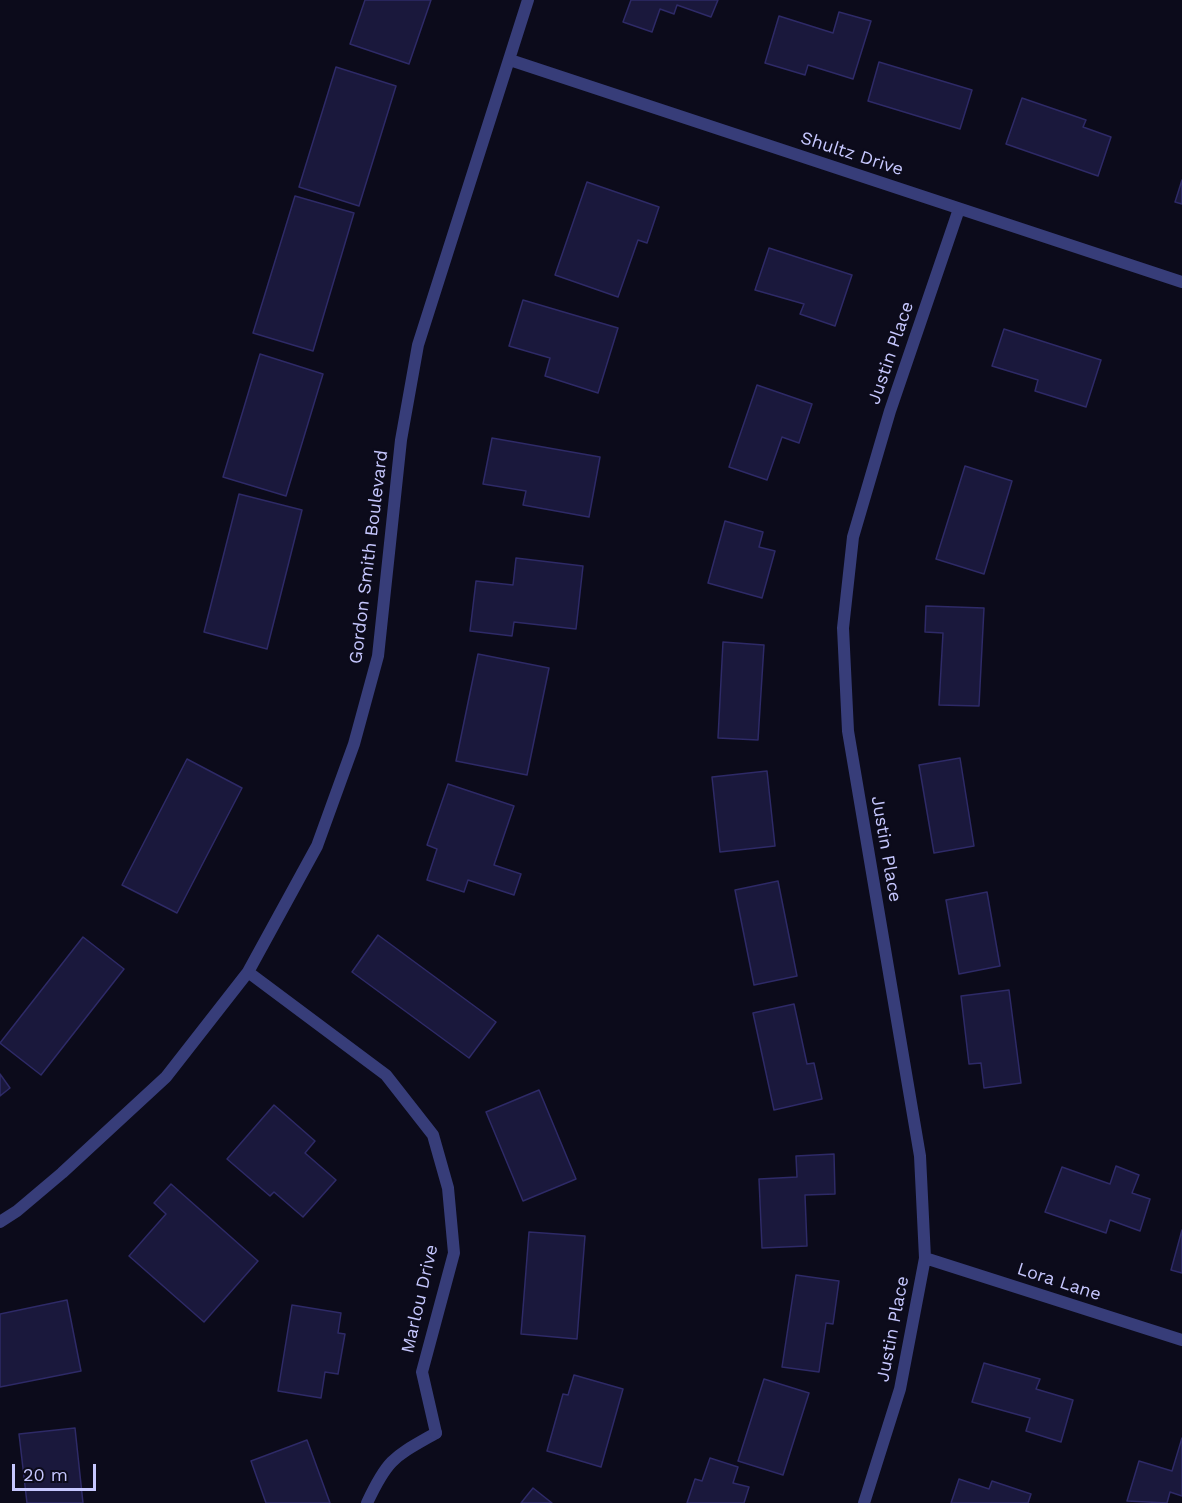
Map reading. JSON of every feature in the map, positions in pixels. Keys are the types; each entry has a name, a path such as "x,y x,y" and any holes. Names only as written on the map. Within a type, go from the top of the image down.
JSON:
{"street":[{"name":"Gordon Smith Boulevard","path":"0,1222 17,1211 62,1173 166,1077 248,972 316,846 354,744 378,656 401,440 418,345 528,0"},
{"name":"Shultz Drive","path":"510,60 1182,282"},
{"name":"Justin Place","path":"864,1503 900,1389 925,1258 920,1156 848,731 843,628 853,537 890,411 958,208"},
{"name":"Marlou Drive","path":"248,972 386,1075 434,1135 448,1188 453,1253 422,1372 436,1433 393,1458 380,1475 367,1503"},
{"name":"Lora Lane","path":"925,1258 1182,1340"}],"building":[{"path":"365,0 431,0 409,64 350,44"},
{"path":"631,0 718,0 711,17 677,5 674,14 660,9 652,32 623,22"},
{"path":"839,12 871,21 853,79 808,65 805,75 765,63 779,16 833,33"},
{"path":"879,62 972,90 960,129 868,101"},
{"path":"336,67 396,86 359,206 299,187"},
{"path":"1022,98 1086,120 1083,127 1111,137 1098,176 1006,144"},
{"path":"1182,180 1182,204 1175,202"},
{"path":"587,182 659,207 647,243 638,240 618,297 555,275"},
{"path":"295,196 354,213 313,351 253,333"},
{"path":"769,248 852,275 835,326 800,314 804,304 755,290"},
{"path":"523,300 618,328 598,393 545,376 550,358 509,346"},
{"path":"1004,329 1101,360 1086,407 1035,391 1038,380 992,366"},
{"path":"260,354 323,374 286,496 223,477"},
{"path":"757,385 812,404 799,443 782,437 767,480 729,467"},
{"path":"492,438 600,457 589,517 523,505 526,491 483,484"},
{"path":"965,466 1012,481 984,574 936,559"},
{"path":"239,494 302,510 267,649 204,632"},
{"path":"725,521 763,532 759,547 775,551 762,598 708,583"},
{"path":"516,558 583,566 576,629 514,622 512,636 470,631 476,581 513,585"},
{"path":"926,606 984,608 979,706 939,705 943,633 925,632"},
{"path":"723,642 764,645 758,740 718,738"},
{"path":"478,654 549,668 527,775 456,761"},
{"path":"960,758 974,846 934,853 919,765"},
{"path":"187,759 242,788 177,913 122,885"},
{"path":"767,771 775,846 720,852 712,777"},
{"path":"448,784 514,806 494,865 521,874 514,895 468,880 464,892 427,880 437,849 427,845"},
{"path":"778,881 797,976 754,985 735,890"},
{"path":"987,892 1000,966 959,974 946,900"},
{"path":"378,935 496,1022 469,1058 352,972"},
{"path":"83,937 124,969 41,1075 0,1043"},
{"path":"1009,990 1021,1083 984,1088 981,1063 969,1064 961,996"},
{"path":"794,1004 807,1064 814,1063 822,1099 774,1110 753,1013"},
{"path":"0,1074 10,1088 0,1096"},
{"path":"539,1090 576,1179 523,1201 486,1112"},
{"path":"274,1105 315,1141 305,1153 336,1180 303,1217 274,1192 270,1196 227,1159"},
{"path":"834,1154 835,1194 805,1195 807,1246 762,1248 759,1179 797,1177 796,1156"},
{"path":"1116,1166 1139,1175 1132,1193 1150,1199 1140,1231 1110,1220 1106,1233 1045,1212 1062,1167 1110,1184"},
{"path":"171,1184 258,1261 204,1322 129,1256 166,1214 154,1203"},
{"path":"1182,1230 1182,1273 1171,1270"},
{"path":"529,1232 585,1236 577,1339 521,1334"},
{"path":"796,1275 839,1281 833,1324 826,1323 819,1372 782,1367"},
{"path":"67,1300 81,1371 0,1387 0,1314"},
{"path":"292,1305 341,1313 338,1333 345,1334 338,1374 325,1372 321,1398 278,1391"},
{"path":"984,1363 1040,1379 1036,1389 1073,1400 1061,1442 1026,1431 1030,1418 972,1402"},
{"path":"574,1375 623,1389 601,1467 547,1451 563,1394 568,1395"},
{"path":"764,1379 809,1393 783,1475 738,1461"},
{"path":"75,1428 83,1503 27,1503 19,1434"},
{"path":"1182,1438 1182,1496 1170,1492 1167,1503 1127,1501 1139,1461 1172,1471"},
{"path":"307,1440 330,1503 266,1503 251,1461"},
{"path":"710,1458 738,1467 733,1483 749,1487 744,1503 687,1503 695,1479 702,1481"},
{"path":"959,1479 989,1489 992,1481 1031,1494 1028,1503 951,1503"},
{"path":"533,1488 552,1503 521,1503"}]}
